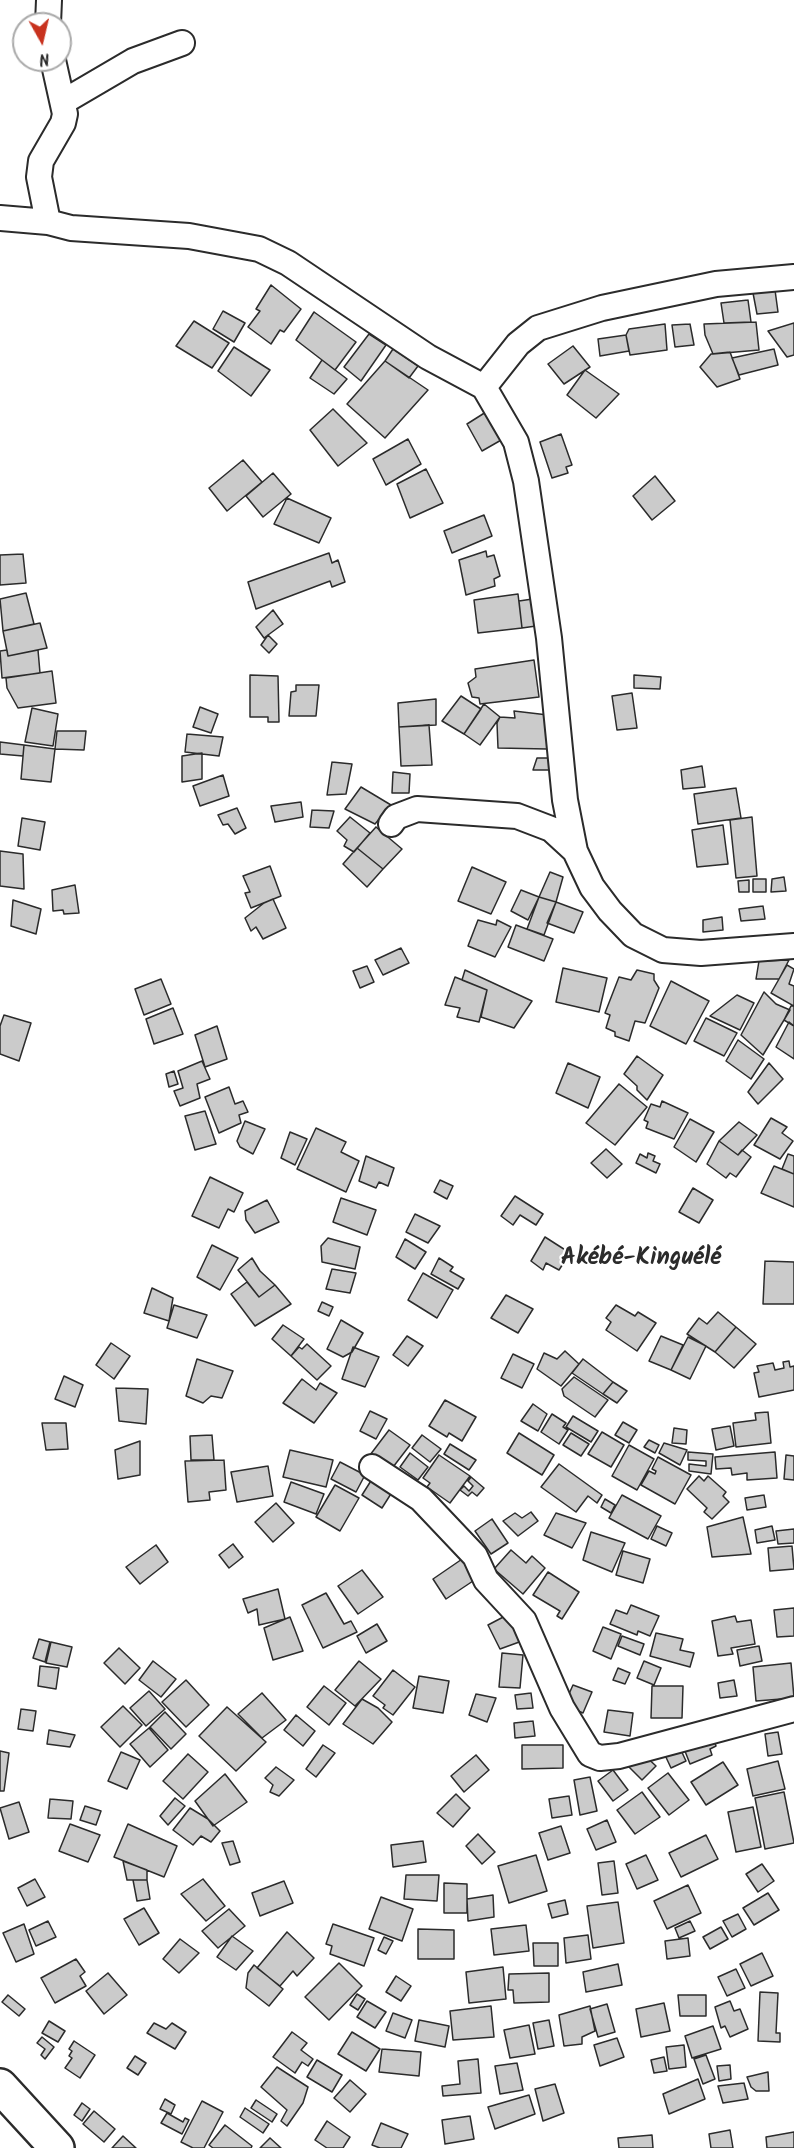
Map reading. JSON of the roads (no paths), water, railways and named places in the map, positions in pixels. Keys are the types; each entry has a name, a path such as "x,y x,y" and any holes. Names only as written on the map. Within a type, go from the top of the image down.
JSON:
{"highway":[{"path":"0,2086 57,2148"}],"street":[{"path":"63,102 133,61 182,43"},
{"path":"48,222 39,177 41,160 63,123 63,102 56,72"},
{"path":"0,218 48,222 71,228 189,236 259,249 297,269 428,357 484,387 516,442 526,481 549,638 565,800 575,851 592,887 610,911 633,935 663,950 701,953 794,946"},
{"path":"484,387 518,344 538,328 547,324 602,308 716,284 794,277"},
{"path":"391,824 396,817 417,809 517,816 551,829 575,851"},
{"path":"372,1467 421,1498 475,1556 486,1580 524,1621 562,1708 590,1754 600,1758 619,1756 794,1709"}],"district":[{"name":"Akébé-Kinguélé","path":"641,1260"}]}
